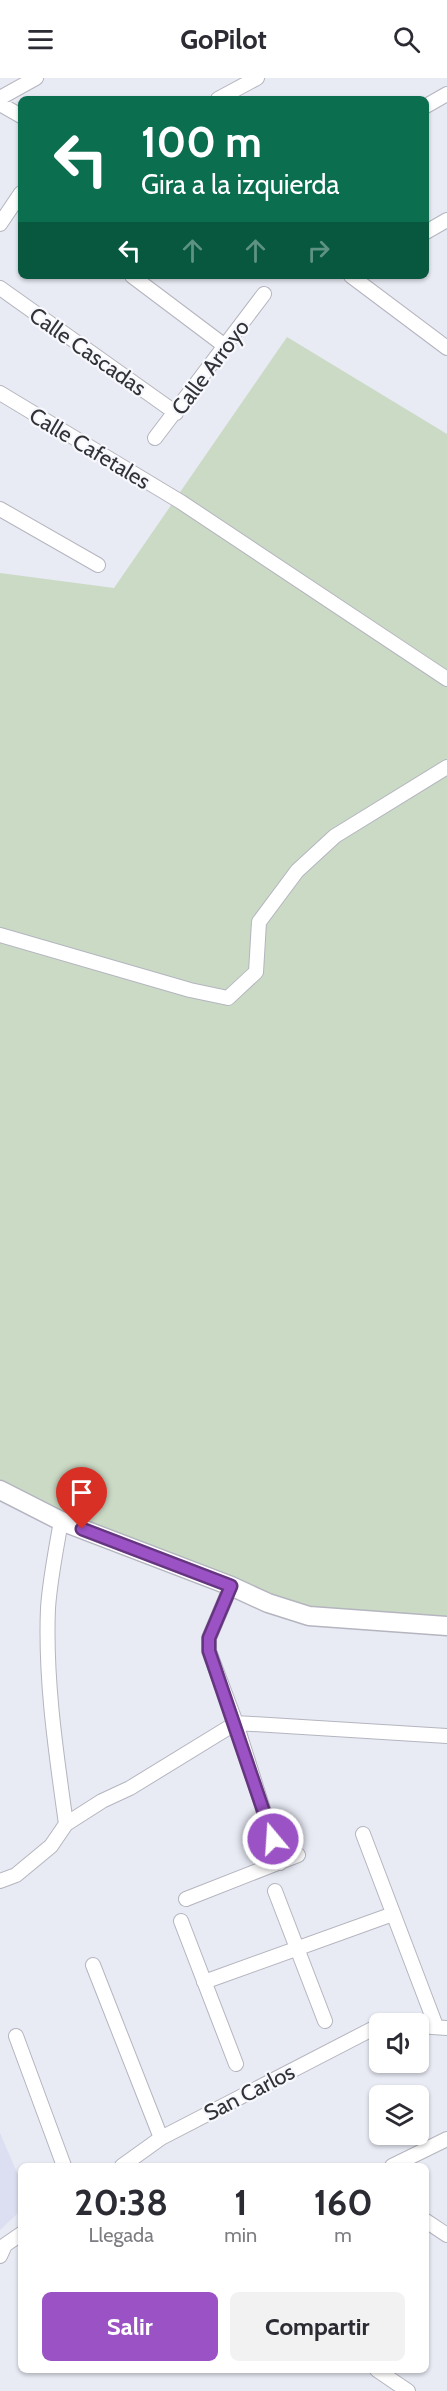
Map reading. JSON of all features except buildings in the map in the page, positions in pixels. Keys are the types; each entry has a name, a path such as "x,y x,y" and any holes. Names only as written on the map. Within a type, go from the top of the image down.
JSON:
{"street":[{"path":"0,98 36,78"},
{"path":"224,96 257,78"},
{"path":"429,104 447,94"},
{"path":"0,104 18,114"},
{"path":"0,224 18,198"},
{"path":"429,230 447,220"},
{"path":"136,279 225,346"},
{"path":"355,279 444,342"},
{"name":"Calle Cascadas","path":"0,288 176,413"},
{"name":"Calle Arroyo","path":"156,438 264,294"},
{"name":"Calle Cafetales","path":"0,393 181,502 447,679"},
{"path":"0,509 98,565"},
{"path":"0,935 190,990 228,998 256,972 259,922 297,871 335,836 447,767"},
{"path":"0,1490 61,1521 231,1586 268,1603 309,1616 447,1626"},
{"path":"61,1521 48,1607 48,1661 52,1728 66,1824"},
{"path":"231,1586 209,1638 209,1651 236,1723 280,1863"},
{"path":"0,1881 16,1875 51,1846 66,1824 236,1723 447,1736"},
{"path":"363,1834 393,1914 442,2027"},
{"path":"186,1899 298,1855"},
{"path":"274,1891 325,2021"},
{"path":"204,1982 393,1914"},
{"path":"181,1921 236,2064"},
{"path":"93,1965 160,2138"},
{"name":"San Carlos","path":"126,2163 160,2138 369,2031"},
{"path":"16,2036 63,2163"},
{"path":"398,2163 447,2139"},
{"path":"429,2223 447,2235"},
{"path":"0,2256 5,2245 18,2236"},
{"path":"381,2373 408,2391"}],"shaded area":[{"path":"0,2133 18,2175 18,2213 0,2230"}],"green space":[{"path":"287,337 447,434 447,1628 289,1617 0,1487 0,573 114,588"}],"route":[{"path":"82,1529 231,1586 209,1638 209,1651 236,1723 273,1839"}]}
